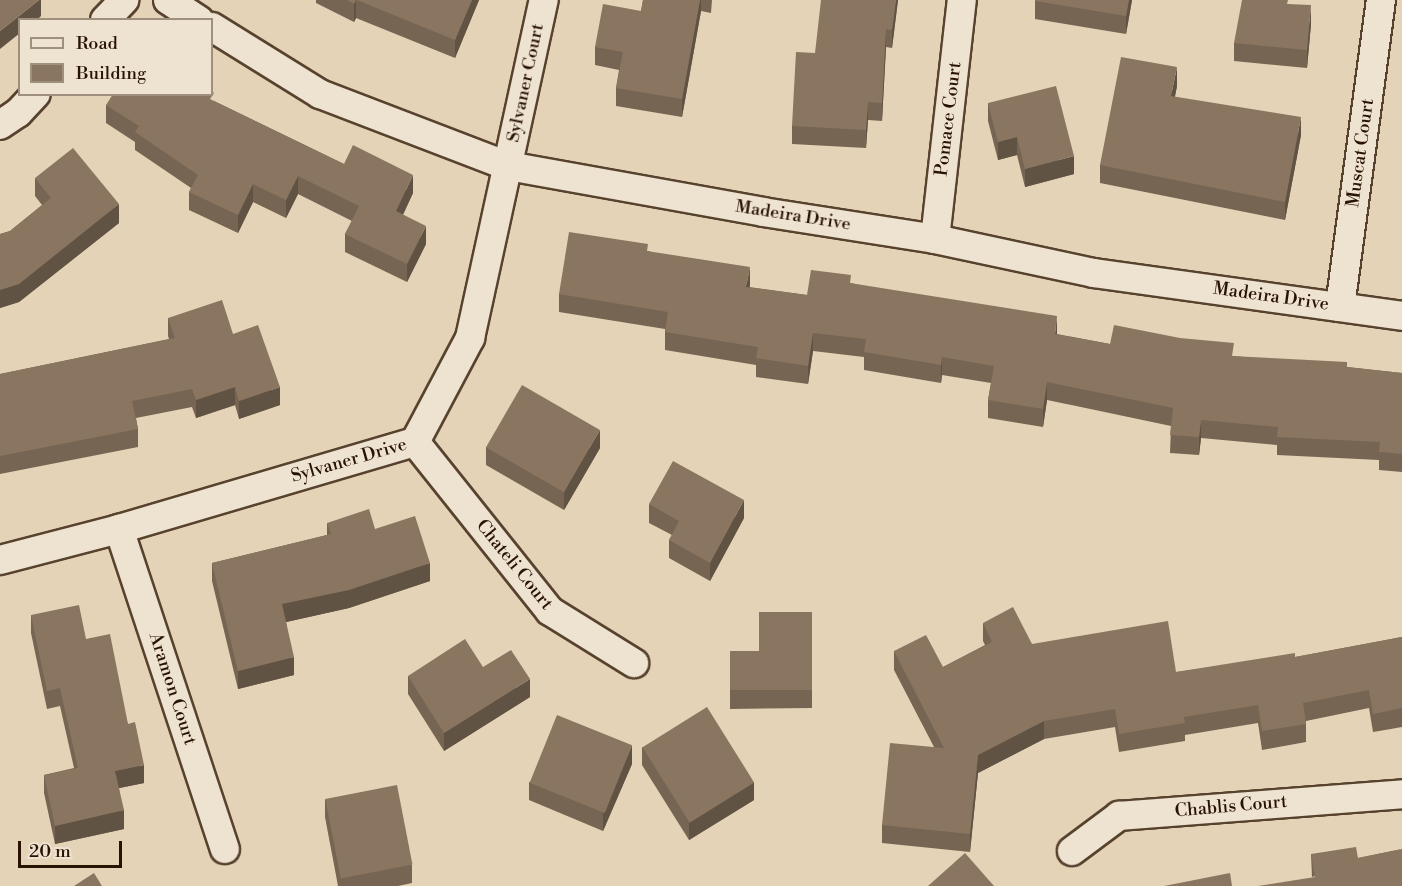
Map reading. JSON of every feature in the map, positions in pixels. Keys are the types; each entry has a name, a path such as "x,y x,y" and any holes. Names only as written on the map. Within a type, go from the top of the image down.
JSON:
{"street":[{"path":"107,18 123,0"},
{"path":"168,0 196,18"},
{"name":"Sylvaner Court","path":"508,166 544,0"},
{"name":"Pomace Court","path":"935,239 962,0"},
{"name":"Muscat Court","path":"1340,307 1382,0"},
{"name":"Madeira Drive","path":"213,28 320,94 508,166 763,212 935,239 1094,273 1402,316"},
{"path":"0,125 18,113 34,96"},
{"name":"Sylvaner Drive","path":"0,560 119,529 415,442 470,338 508,166"},
{"name":"Chateli Court","path":"415,442 549,611 634,663"},
{"name":"Aramon Court","path":"119,529 225,849"},
{"name":"Chablis Court","path":"1072,850 1119,816 1402,794"}],"building":[{"path":"0,0 39,0 0,31"},
{"path":"357,0 472,0 455,40"},
{"path":"643,0 700,0 682,99 616,88 623,52 595,47 603,4 641,11"},
{"path":"821,0 896,0 892,30 886,29 882,103 868,102 866,130 792,126 796,52 815,53"},
{"path":"1035,0 1129,0 1126,16"},
{"path":"1242,0 1288,0 1287,4 1311,5 1307,50 1234,43"},
{"path":"1121,57 1177,67 1171,96 1301,117 1285,202 1100,165"},
{"path":"1056,86 1074,156 1025,169 1017,137 998,142 988,103"},
{"path":"112,96 212,96 210,99 344,164 353,145 413,175 396,211 426,226 407,264 345,234 359,206 298,176 286,200 253,184 238,215 189,192 198,175 135,132 139,126 106,105"},
{"path":"73,148 119,204 19,284 0,290 0,234 10,231 51,198 35,178"},
{"path":"569,232 648,244 647,251 750,267 746,287 807,295 811,270 851,275 850,283 1057,316 1055,334 1110,344 1114,325 1180,338 1234,343 1232,356 1347,362 1347,367 1402,373 1402,454 1379,452 1380,442 1277,437 1278,427 1201,420 1199,437 1170,435 1173,408 1047,382 1043,409 988,400 994,366 942,357 941,365 864,352 866,339 813,333 808,366 756,358 758,347 665,332 668,312 559,294"},
{"path":"222,300 233,334 258,325 280,387 239,401 235,387 196,400 192,389 132,401 138,429 0,456 0,374 175,338 168,318"},
{"path":"522,385 600,430 564,492 486,447"},
{"path":"673,461 744,500 710,563 669,540 679,521 649,504"},
{"path":"369,509 375,529 415,516 430,563 349,590 282,604 294,657 238,671 212,563 331,534 327,523"},
{"path":"79,605 86,639 110,634 128,724 135,722 144,765 115,771 124,810 55,826 44,775 78,768 60,688 47,691 31,615"},
{"path":"1013,607 1032,644 1168,621 1176,672 1295,653 1295,657 1402,637 1402,708 1373,714 1369,690 1303,703 1306,724 1262,731 1258,705 1184,717 1185,723 1119,734 1115,709 1044,721 978,755 970,834 882,825 890,743 944,748 894,651 926,635 943,667 992,642 983,623"},
{"path":"759,612 812,612 812,690 730,690 730,651 759,651"},
{"path":"465,639 483,667 511,650 530,679 444,733 408,676"},
{"path":"707,707 754,782 690,823 643,747"},
{"path":"557,715 632,745 605,813 530,783"},
{"path":"397,785 412,865 341,878 325,799"},
{"path":"1356,847 1358,858 1402,849 1402,886 1258,886 1315,877 1311,854"},
{"path":"965,853 994,886 928,886"},
{"path":"94,873 102,886 74,886"},
{"path":"1230,873 1232,886 1164,886"}]}
